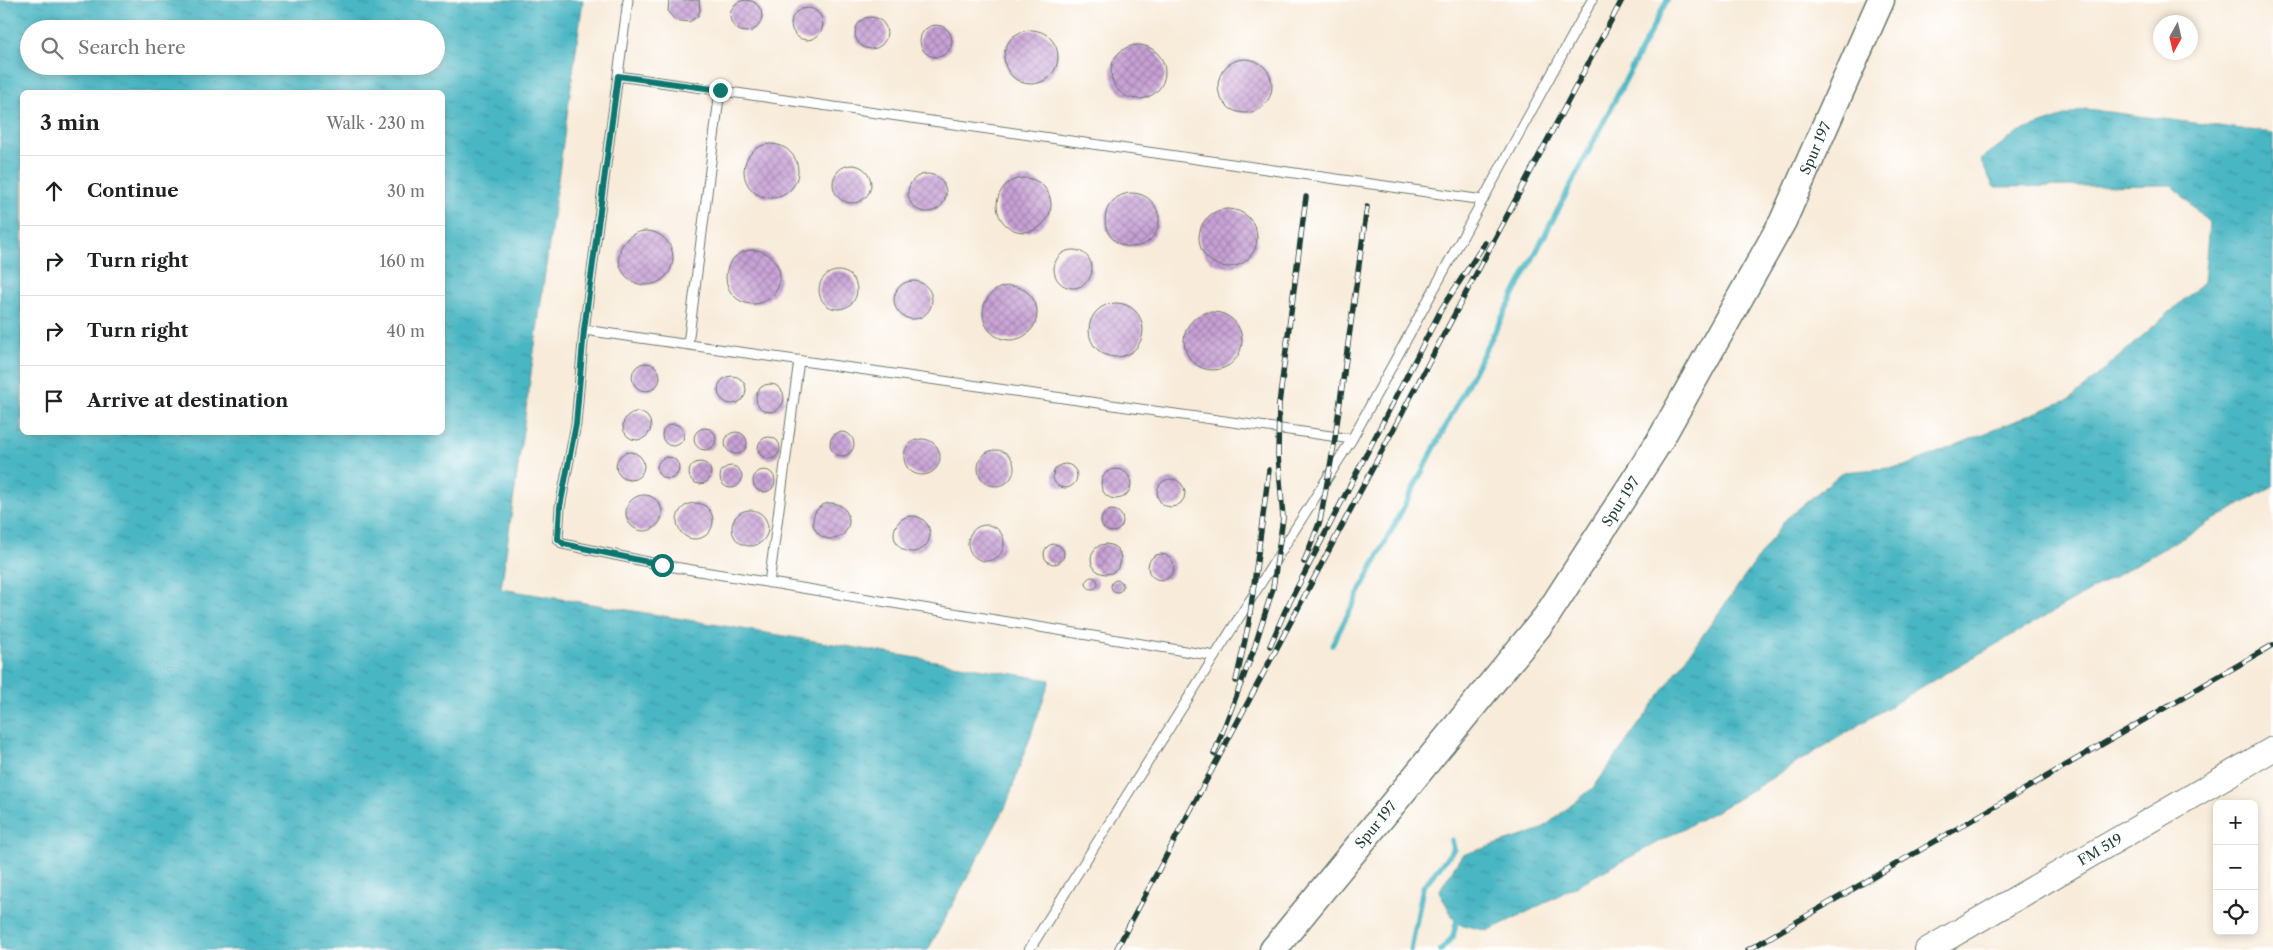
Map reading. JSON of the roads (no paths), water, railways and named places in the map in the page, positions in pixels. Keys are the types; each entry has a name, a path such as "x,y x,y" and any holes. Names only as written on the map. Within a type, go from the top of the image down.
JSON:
{"main road":[{"name":"Spur 197","path":"1273,950 1546,617 1659,442 1783,221 1881,0"},
{"name":"FM 519","path":"1927,950 2273,749"}],"lane":[{"path":"628,0 584,330 576,424 560,507 558,539 564,544 662,565 1215,656"},
{"path":"1029,950 1352,439 1592,0"},
{"path":"618,76 1482,200"},
{"path":"688,344 720,90"},
{"path":"584,330 1352,439"},
{"path":"769,582 799,360"}],"water":[{"path":"0,0 583,0 501,589 1050,680 1006,806 928,950 0,950"},
{"path":"2085,109 2273,133 2273,486 1925,685 1729,804 1531,910 1487,931 1456,923 1439,891 1462,855 1539,831 1594,787 1786,519 1843,472 1902,467 2072,398 2204,282 2209,223 2172,185 1994,187 1980,160 2018,132"}],"waterway":[{"path":"1332,645 1667,0"},
{"path":"1411,950 1423,887 1454,849 1452,840"},
{"path":"1441,950 1453,937 1456,923"}],"railway":[{"path":"1116,950 1622,0"},
{"path":"1214,754 1253,652 1273,588 1283,518 1278,455 1279,404 1306,197"},
{"path":"1304,562 1320,521 1334,445 1367,207"},
{"path":"1270,646 1285,611 1442,308 1485,243"},
{"path":"1236,681 1249,622 1269,470"},
{"path":"1748,950 2273,645"}]}
